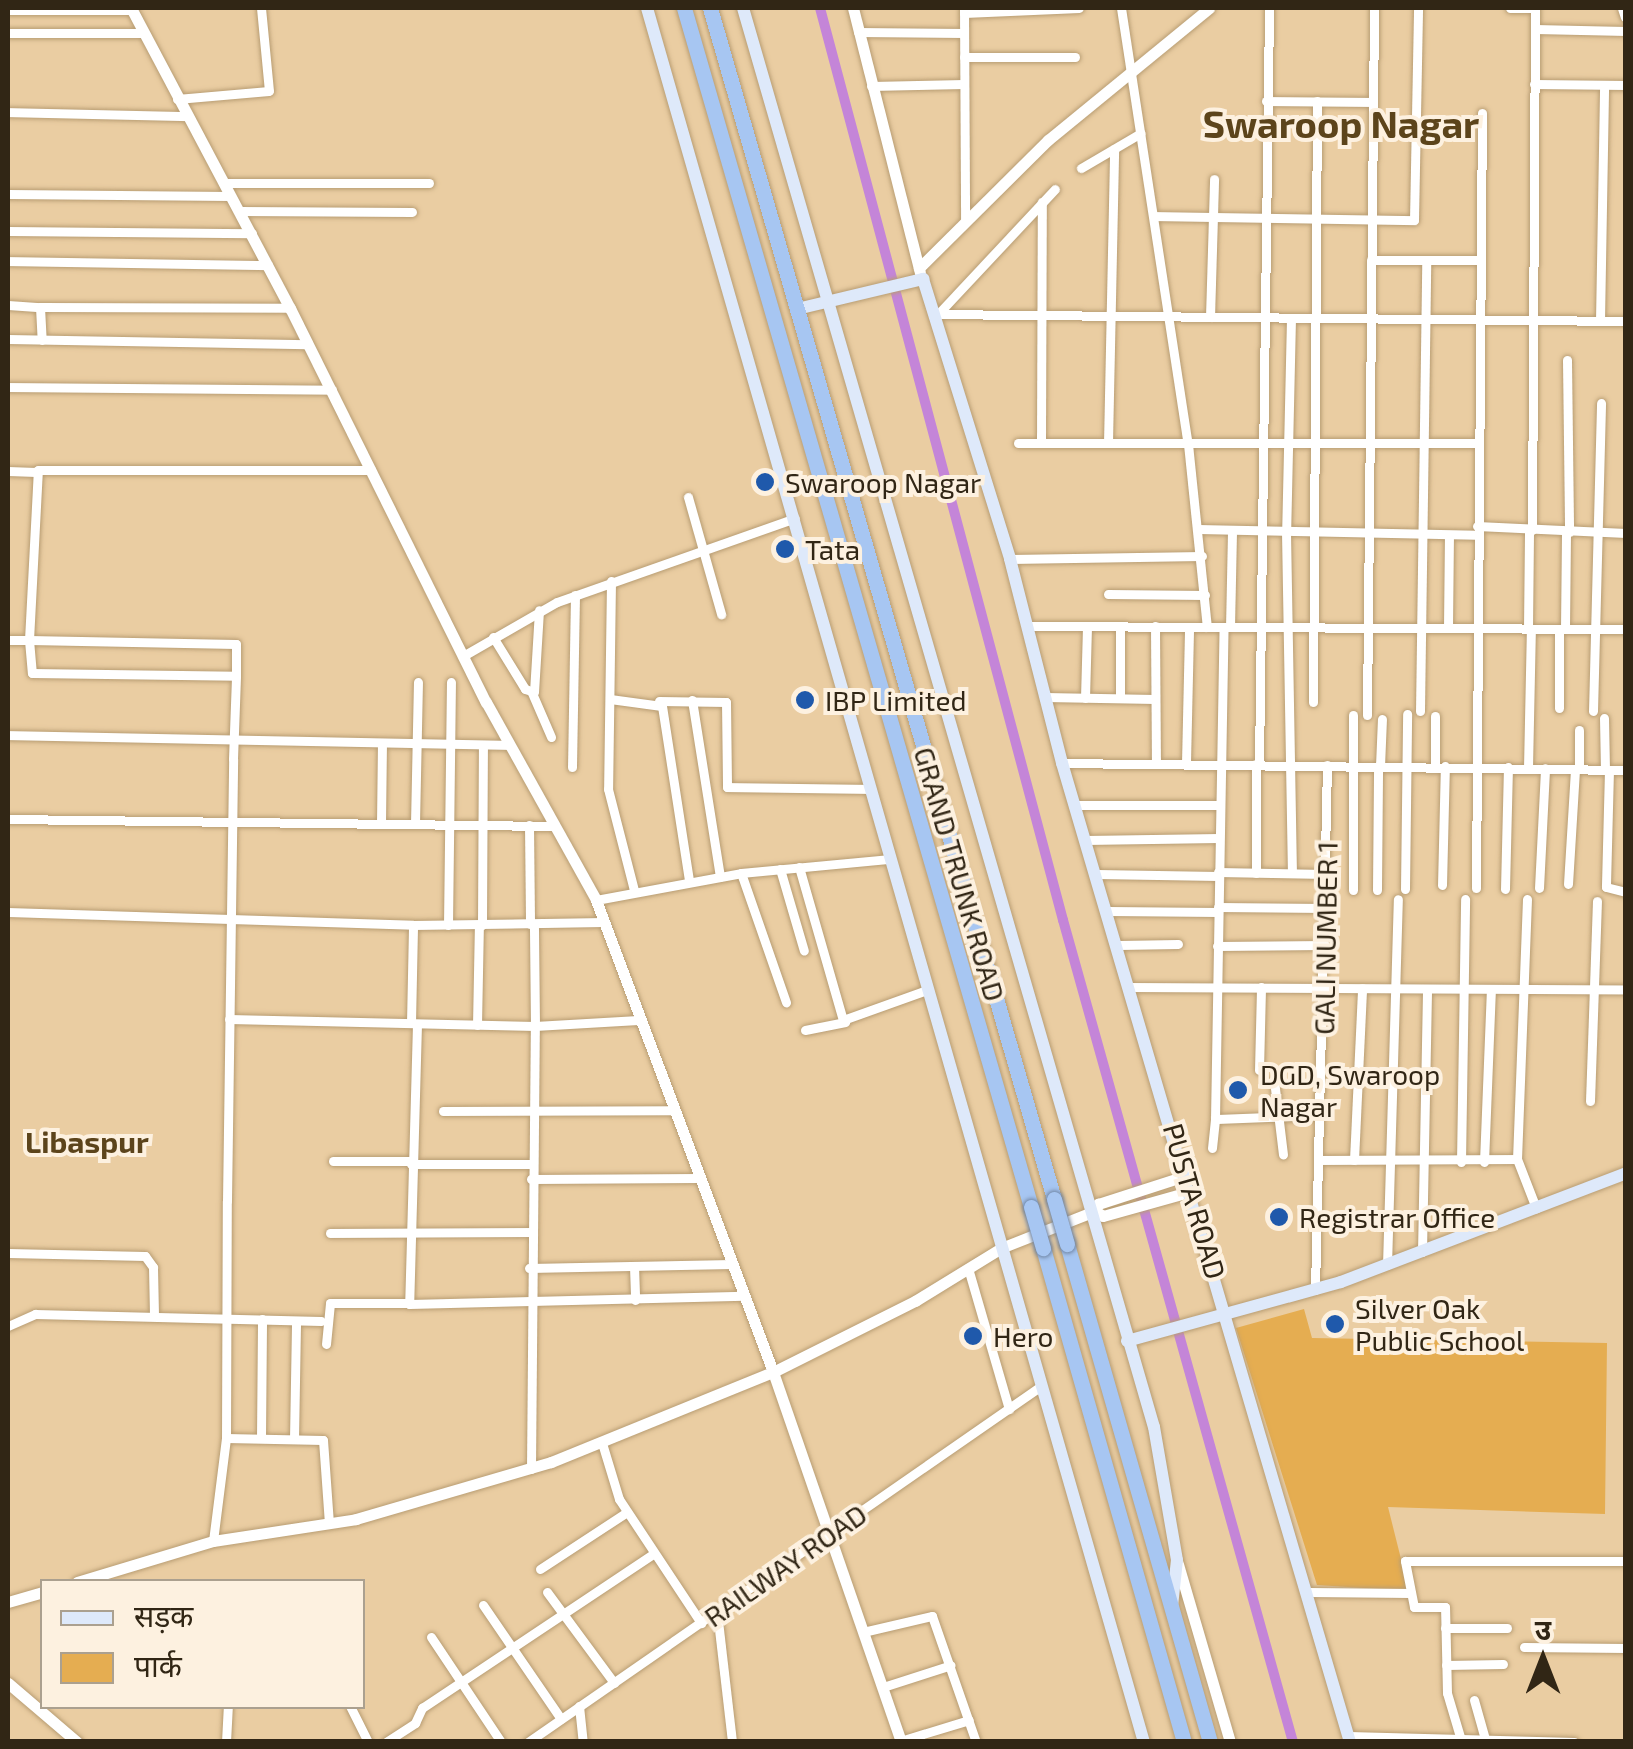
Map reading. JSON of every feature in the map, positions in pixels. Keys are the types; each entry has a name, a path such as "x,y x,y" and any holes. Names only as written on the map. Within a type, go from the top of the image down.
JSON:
{"highway":[{"name":"GRAND TRUNK ROAD","path":"684,8 1184,1742"},
{"name":"GRAND TRUNK ROAD","path":"710,8 1210,1742"}],"main road":[{"path":"647,8 1144,1742"},
{"path":"743,8 1154,1426 1176,1560 1172,1606"},
{"path":"797,310 916,276"},
{"name":"PUSTA ROAD","path":"916,276 936,314 1010,559 1074,805 1188,1175 1219,1313 1308,1592 1350,1739"},
{"path":"1128,1340 1315,1290 1387,1266 1626,1173"}],"street":[{"path":"177,99 269,91 262,8"},
{"path":"853,8 916,276"},
{"path":"965,221 964,10 1080,8"},
{"path":"1131,8 1121,11 1188,444 1207,627"},
{"path":"916,276 965,221 1130,70 1209,8"},
{"path":"1256,873 1262,218 1268,8"},
{"path":"1367,715 1374,8"},
{"path":"1155,216 1415,219 1418,8"},
{"path":"1510,8 1535,8 1528,768"},
{"path":"1623,8 1626,17"},
{"path":"8,10 131,9 268,265 509,746 596,900 773,1372 899,1741 969,1720"},
{"path":"1535,29 1626,31"},
{"path":"858,32 964,33"},
{"path":"8,33 144,33"},
{"path":"964,57 1075,57"},
{"path":"871,86 964,84"},
{"path":"1534,84 1626,86"},
{"path":"1600,321 1604,85"},
{"path":"1266,101 1372,102"},
{"path":"1313,702 1312,532 1320,220 1316,102"},
{"path":"8,112 187,116"},
{"path":"1476,888 1475,628 1482,113"},
{"path":"1081,168 1140,133"},
{"path":"1108,442 1114,148"},
{"path":"1210,317 1214,179"},
{"path":"223,182 430,183"},
{"path":"936,314 1055,189"},
{"path":"8,194 230,196"},
{"path":"1041,442 1042,202"},
{"path":"239,211 412,212"},
{"path":"8,230 252,234"},
{"path":"1371,260 1480,260"},
{"path":"1420,711 1426,260"},
{"path":"8,261 268,265"},
{"path":"8,304 290,308"},
{"path":"40,307 42,340"},
{"path":"936,314 1626,321"},
{"path":"1291,318 1286,532 1292,874"},
{"path":"8,339 308,344"},
{"path":"1559,708 1568,532 1568,360"},
{"path":"8,388 332,390"},
{"path":"1593,711 1601,403"},
{"path":"1018,442 1478,443"},
{"path":"8,472 371,470"},
{"path":"36,472 29,640 32,673 236,676"},
{"path":"688,497 721,614"},
{"path":"463,656 539,610 575,595 702,547 795,518"},
{"path":"1198,529 1421,535 1477,530 1626,533"},
{"path":"1212,1148 1221,764 1232,530"},
{"path":"1448,628 1449,534"},
{"path":"1010,559 1202,556"},
{"path":"611,581 608,789 634,890"},
{"path":"1108,594 1204,595"},
{"path":"572,767 575,595"},
{"path":"532,693 539,610"},
{"path":"1027,626 1626,629"},
{"path":"1085,698 1087,626"},
{"path":"1120,626 1120,698"},
{"path":"1154,626 1156,763"},
{"path":"1186,764 1188,626"},
{"path":"493,638 532,693 551,737"},
{"path":"8,640 236,644 226,1438 213,1541"},
{"path":"415,824 418,682"},
{"path":"448,925 451,682"},
{"path":"1046,697 1155,699"},
{"path":"610,699 726,702 727,787 870,789"},
{"path":"692,700 720,876"},
{"path":"659,701 688,882"},
{"path":"1405,889 1407,714"},
{"path":"1352,890 1353,715"},
{"path":"1436,716 1442,886"},
{"path":"1604,718 1606,887 1626,892"},
{"path":"1377,890 1382,720"},
{"path":"1568,884 1579,730"},
{"path":"8,735 509,746"},
{"path":"381,823 382,745"},
{"path":"477,1025 483,746"},
{"path":"1062,762 1626,770"},
{"name":"GALI NUMBER 1","path":"1315,1290 1328,765"},
{"path":"1505,890 1508,767"},
{"path":"1539,888 1545,768"},
{"path":"1074,805 1220,804"},
{"path":"8,819 552,826"},
{"path":"529,826 535,1026 529,1268 531,1469"},
{"path":"1085,840 1219,838"},
{"path":"596,900 741,873 890,859"},
{"path":"799,867 845,1022"},
{"path":"780,870 804,951"},
{"path":"741,873 786,1002"},
{"path":"1096,874 1326,874"},
{"path":"1387,1266 1387,1162 1398,899"},
{"path":"1461,1162 1465,899"},
{"path":"1527,899 1517,1158 1536,1208"},
{"path":"1590,1101 1596,902"},
{"path":"1108,911 1325,908"},
{"path":"8,912 413,925 604,922"},
{"path":"408,1302 413,925"},
{"path":"1119,945 1178,944"},
{"path":"1217,946 1325,945"},
{"path":"1132,987 1626,990"},
{"path":"1260,1070 1262,988"},
{"path":"1354,1160 1362,988"},
{"path":"1422,1252 1428,988"},
{"path":"805,1030 845,1022 927,990"},
{"path":"1484,1162 1491,990"},
{"path":"229,1019 535,1026 638,1020"},
{"path":"1274,1080 1283,1154"},
{"path":"443,1110 673,1110"},
{"path":"1215,1119 1322,1115"},
{"path":"1320,1160 1484,1162 1517,1158"},
{"path":"333,1162 531,1164"},
{"path":"87,1579 213,1541 329,1524 531,1469 602,1443 773,1372 1001,1248 1093,1212 1098,1204 1188,1175"},
{"path":"531,1179 699,1178"},
{"path":"1093,1212 1104,1216 1192,1192"},
{"path":"330,1232 530,1232"},
{"path":"8,1253 145,1256 153,1266 154,1315"},
{"path":"529,1268 732,1264"},
{"path":"634,1266 635,1300"},
{"path":"968,1268 1009,1409"},
{"path":"326,1344 330,1304 744,1296"},
{"path":"8,1326 35,1314 321,1320"},
{"path":"261,1438 262,1319"},
{"path":"294,1439 296,1321"},
{"name":"RAILWAY ROAD","path":"528,1742 1041,1386"},
{"path":"226,1438 325,1443 329,1524"},
{"path":"602,1443 627,1512 701,1623"},
{"path":"540,1570 627,1512"},
{"path":"386,1742 462,1683 654,1553"},
{"path":"1461,1740 1446,1665 1445,1607 1414,1607 1408,1558 1626,1561"},
{"path":"1176,1560 1230,1742"},
{"path":"547,1592 614,1683"},
{"path":"1308,1592 1411,1592"},
{"path":"8,1602 40,1593"},
{"path":"483,1606 561,1719"},
{"path":"717,1612 732,1742"},
{"path":"864,1632 932,1616 976,1742"},
{"path":"1445,1628 1506,1628"},
{"path":"431,1637 501,1742"},
{"path":"1524,1647 1626,1648"},
{"path":"1446,1665 1503,1664"},
{"path":"882,1686 951,1665"},
{"path":"8,1683 77,1742"},
{"path":"1474,1700 1485,1740"},
{"path":"579,1706 583,1742"},
{"path":"226,1742 228,1709"},
{"path":"352,1709 368,1742"},
{"path":"1350,1739 1574,1742"}],"green space":[{"path":"1304,1309 1312,1338 1607,1343 1605,1514 1388,1507 1409,1591 1317,1585 1236,1328"}],"waterway":[{"path":"820,8 1063,920 1293,1742"}],"place":[{"name":"Swaroop Nagar","path":"765,482"},
{"name":"Tata","path":"785,549"},
{"name":"IBP Limited","path":"805,700"},
{"name":"DGD, Swaroop Nagar","path":"1238,1090"},
{"name":"Registrar Office","path":"1279,1217"},
{"name":"Silver Oak Public School","path":"1335,1324"},
{"name":"Hero","path":"973,1336"}],"district":[{"name":"Swaroop Nagar","path":"1341,124"},
{"name":"Libaspur","path":"87,1141"}]}
